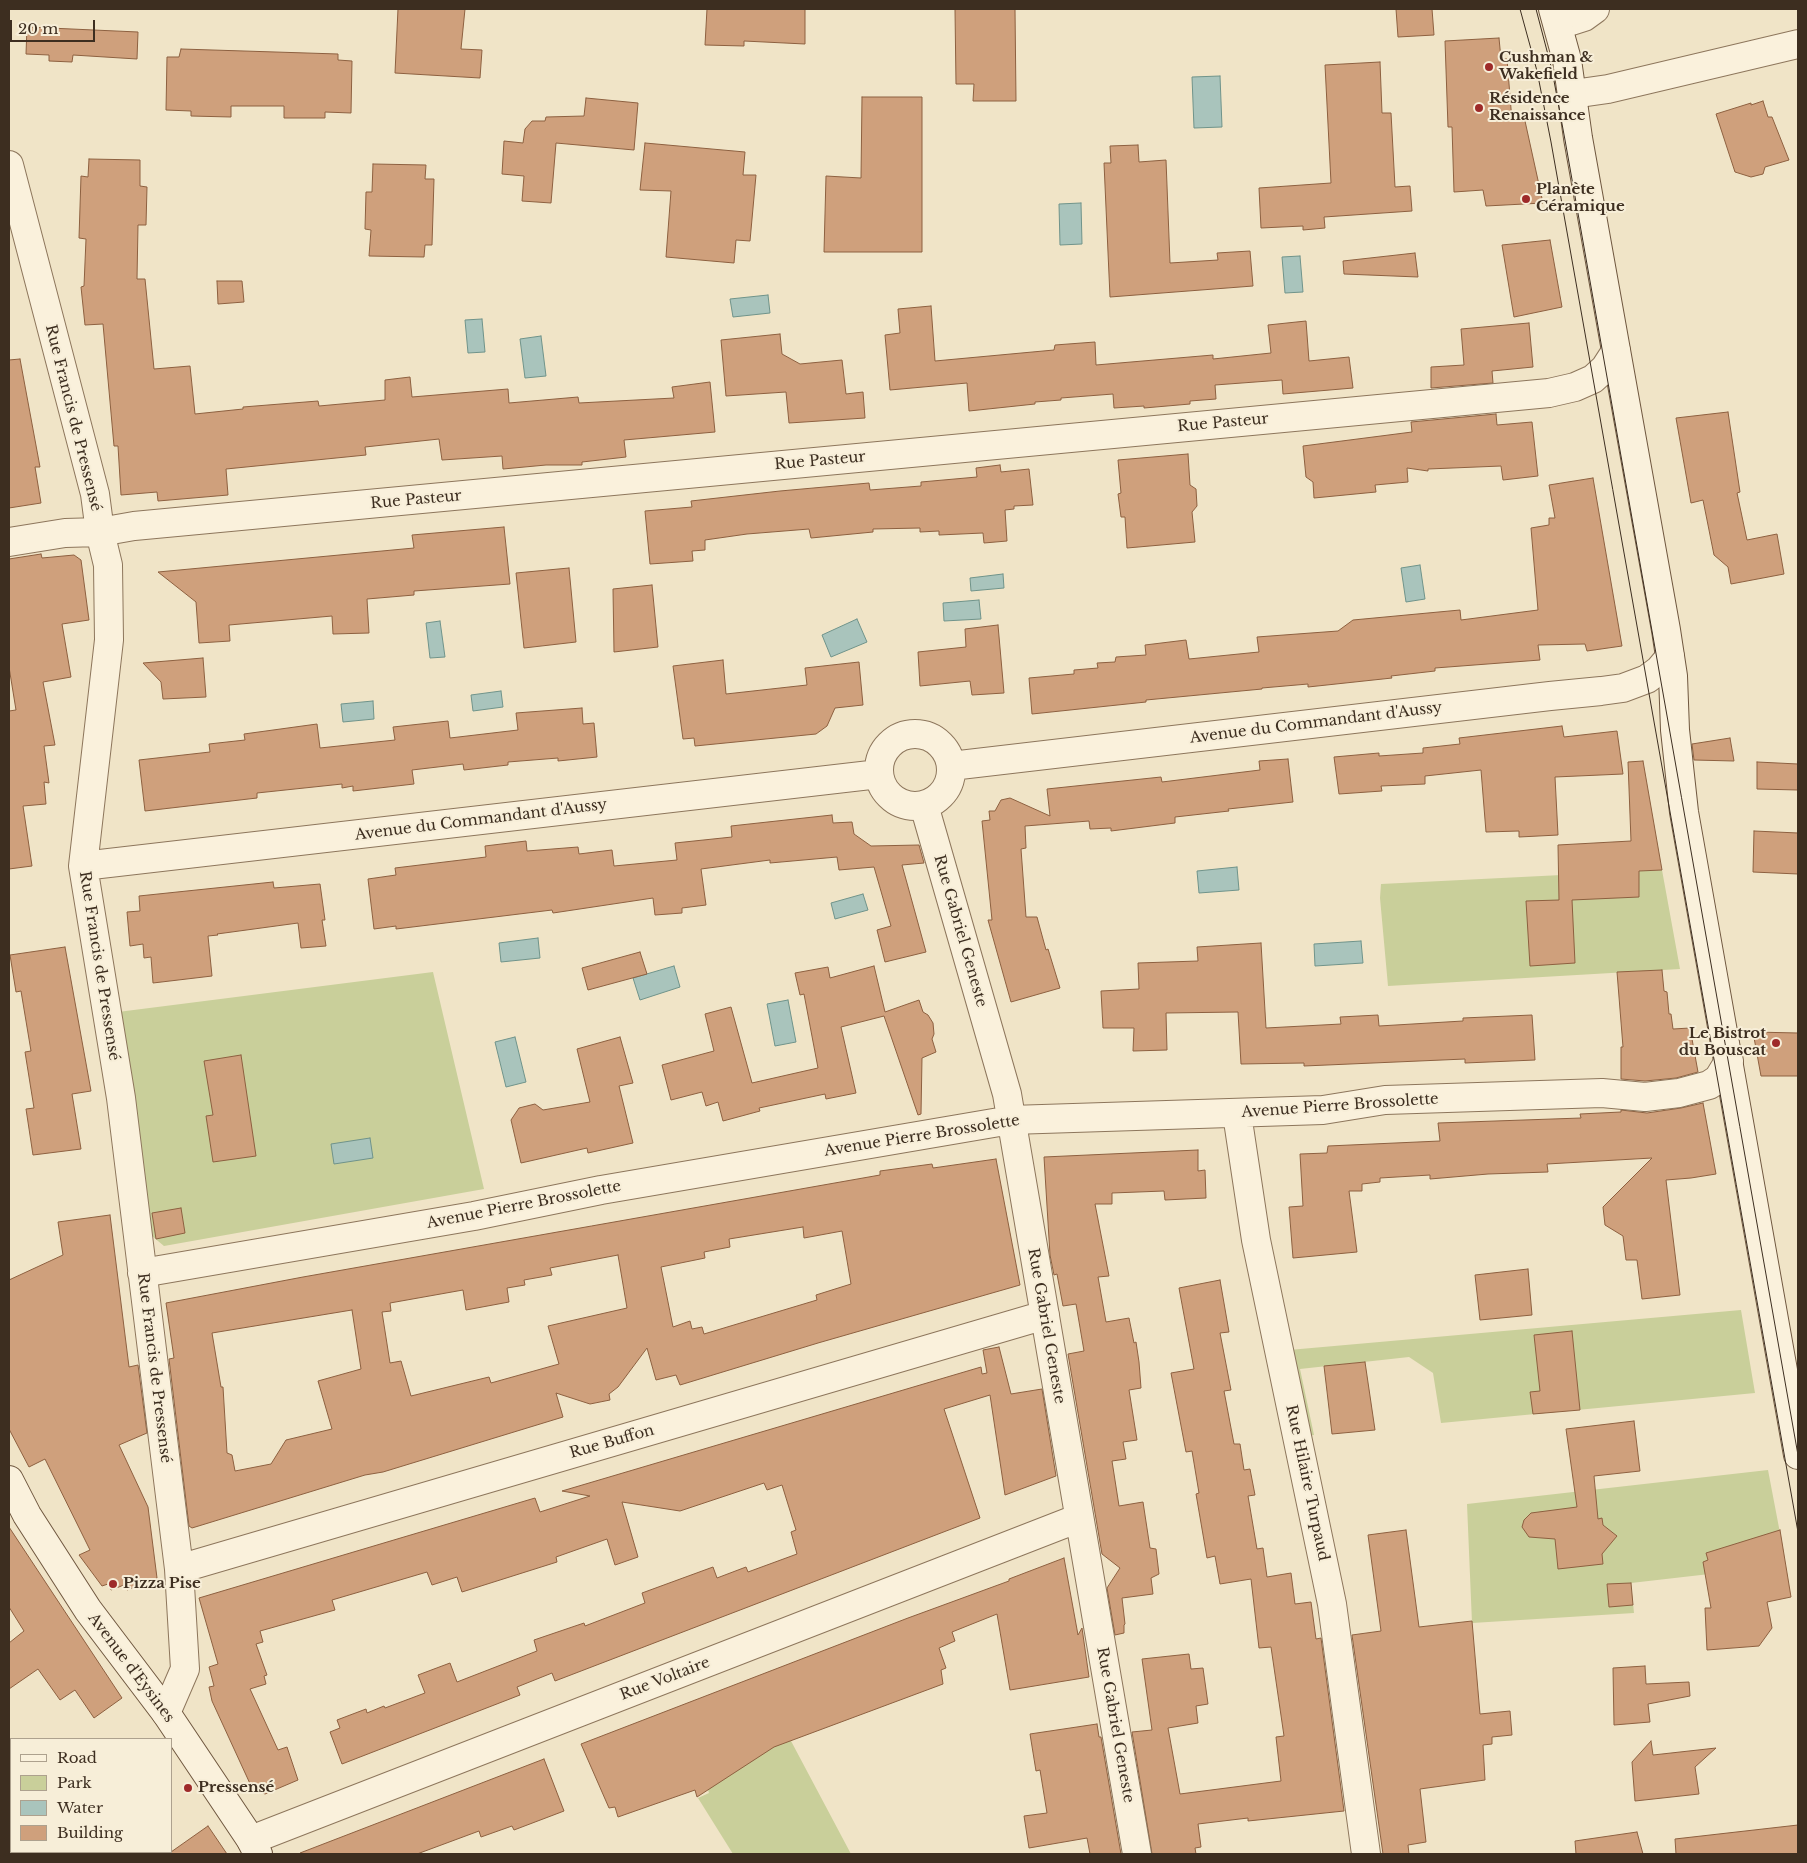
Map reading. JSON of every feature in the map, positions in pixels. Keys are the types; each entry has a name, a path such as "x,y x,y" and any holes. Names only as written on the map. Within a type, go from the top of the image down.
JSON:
{"street":[{"path":"1594,9 1584,17 1556,17 1572,94 1578,138 1670,657 1673,676 1675,730 1684,812 1798,1455"},
{"path":"1572,94 1608,89 1798,44"},
{"name":"Rue Francis de Pressensé","path":"9,166 94,494 108,565 108,640 82,866 121,1098 179,1570 185,1669 166,1713"},
{"name":"Rue Pasteur","path":"9,542 65,533 100,532 134,526 1549,393 1564,390 1593,379 1605,368 1616,351"},
{"name":"Avenue du Commandant d'Aussy","path":"951,766 1550,696 1602,692 1638,683 1659,670 1670,657"},
{"path":"917,734 929,737 940,744 947,754 951,766 949,781 942,794 924,805 912,806 890,796 883,786 879,774 880,762 885,750 905,736 917,734"},
{"name":"Avenue du Commandant d'Aussy","path":"82,866 879,774"},
{"name":"Rue Gabriel Geneste","path":"924,805 1007,1094 1137,1854"},
{"name":"Avenue Pierre Brossolette","path":"142,1273 474,1216 601,1190 1011,1120 1323,1110 1385,1100 1602,1093 1645,1097 1679,1093 1709,1085 1718,1079 1729,1061"},
{"name":"Rue Hilaire Turpaud","path":"1237,1114 1256,1240 1332,1604 1366,1854"},
{"name":"Rue Buffon","path":"179,1570 1045,1315"},
{"name":"Avenue d'Eysines","path":"9,1480 27,1515 88,1610 166,1713 254,1847"},
{"name":"Rue Voltaire","path":"254,1847 1079,1518"}],"green space":[{"path":"1662,870 1680,969 1388,986 1380,898 1381,884"},
{"path":"433,972 484,1189 164,1246 146,1231 118,1012"},
{"path":"1741,1310 1755,1393 1441,1423 1433,1373 1409,1357 1300,1369 1314,1435 1302,1436 1289,1350"},
{"path":"1768,1470 1784,1554 1727,1572 1631,1583 1634,1613 1472,1623 1467,1504"},
{"path":"784,1728 851,1854 733,1854 698,1798 709,1793 698,1760"}],"water":[{"path":"1220,76 1222,127 1194,128 1192,77"},
{"path":"1081,203 1082,244 1060,245 1059,204"},
{"path":"1300,256 1303,292 1285,293 1282,257"},
{"path":"768,295 770,313 733,317 730,299"},
{"path":"482,319 485,352 468,353 465,320"},
{"path":"541,336 546,376 525,378 520,339"},
{"path":"1420,565 1425,599 1406,602 1401,568"},
{"path":"1003,574 1004,588 971,591 970,578"},
{"path":"979,600 981,619 944,621 943,603"},
{"path":"857,619 867,642 831,657 822,635"},
{"path":"440,621 445,657 430,658 426,623"},
{"path":"501,691 503,707 473,711 471,695"},
{"path":"373,701 374,719 343,722 341,704"},
{"path":"1237,867 1239,890 1199,893 1197,871"},
{"path":"863,894 868,910 835,919 831,903"},
{"path":"538,938 540,958 501,962 499,943"},
{"path":"1361,941 1363,963 1315,966 1314,944"},
{"path":"674,966 680,987 640,1000 633,978"},
{"path":"788,1000 796,1042 775,1046 767,1004"},
{"path":"515,1037 526,1082 506,1087 495,1042"},
{"path":"370,1138 373,1158 334,1164 331,1144"}],"building":[{"path":"398,9 465,9 461,49 482,50 480,78 395,73"},
{"path":"707,9 805,9 805,44 744,41 744,46 705,45"},
{"path":"955,9 1015,9 1016,101 973,101 974,84 956,84"},
{"path":"1396,9 1432,9 1434,35 1398,37"},
{"path":"27,27 138,32 137,59 73,55 72,62 49,61 49,55 26,54"},
{"name":"Résidence Renaissance","path":"1499,38 1501,59 1507,59 1512,121 1525,121 1543,203 1486,206 1483,190 1454,192 1452,127 1448,127 1445,41"},
{"path":"181,49 338,54 338,60 352,61 351,113 325,112 325,118 284,118 284,106 231,106 231,117 191,116 191,111 166,110 167,57 179,57"},
{"path":"1380,62 1382,113 1391,113 1395,187 1410,186 1412,211 1324,217 1325,228 1303,230 1303,226 1261,228 1259,188 1331,183 1325,65"},
{"path":"862,97 922,97 922,252 824,252 826,176 861,178"},
{"path":"586,98 638,103 634,150 556,143 551,203 522,201 524,176 502,174 504,141 523,143 525,129 532,121 545,121 546,117 584,116"},
{"path":"1763,101 1768,117 1772,117 1789,160 1765,167 1763,174 1751,177 1735,172 1716,114"},
{"path":"645,143 745,152 743,175 756,175 750,241 736,240 734,263 666,257 671,191 640,190"},
{"path":"1138,145 1139,162 1166,160 1170,263 1218,260 1217,253 1250,251 1253,286 1110,297 1104,163 1111,163 1110,146"},
{"path":"89,159 140,160 140,186 147,187 146,225 138,225 137,279 145,279 154,369 190,366 195,414 243,409 243,407 318,401 319,406 385,400 385,380 410,377 412,397 508,389 509,403 578,397 579,403 674,398 672,387 710,382 715,432 624,440 626,457 582,462 582,465 546,465 503,469 502,456 442,460 439,439 365,447 366,455 226,469 228,495 158,501 157,492 121,495 118,446 114,446 103,324 85,325 81,287 84,286 86,239 79,238 81,176 88,177"},
{"path":"373,164 426,165 425,179 434,179 432,245 425,245 424,257 369,256 371,230 365,229 366,192 372,192"},
{"path":"1550,240 1562,307 1514,317 1502,245"},
{"path":"1415,253 1418,277 1344,274 1343,261"},
{"path":"217,281 242,281 244,302 218,304"},
{"path":"931,306 935,361 1054,350 1055,345 1095,342 1096,365 1213,355 1213,359 1271,353 1268,325 1306,321 1309,361 1349,357 1353,388 1283,394 1282,380 1215,385 1216,399 1190,401 1190,404 1144,408 1144,406 1114,408 1113,394 1061,398 1061,400 1035,402 1035,404 969,411 967,383 890,390 885,335 900,333 898,309"},
{"path":"1529,323 1533,367 1492,371 1493,383 1431,388 1431,367 1464,365 1461,329"},
{"path":"780,334 782,354 800,364 842,360 846,394 863,392 865,418 789,423 786,392 726,396 721,340"},
{"path":"20,359 40,467 35,467 41,503 9,508 9,360"},
{"path":"1728,412 1740,492 1737,493 1747,540 1777,534 1784,574 1731,584 1728,567 1714,555 1703,500 1691,503 1676,418"},
{"path":"1496,414 1497,425 1532,422 1538,476 1503,480 1501,466 1428,469 1428,471 1407,468 1408,482 1375,485 1376,492 1314,498 1313,482 1306,477 1303,446 1412,432 1411,422"},
{"path":"1188,454 1190,485 1196,489 1197,506 1192,512 1195,542 1127,548 1125,517 1121,517 1118,494 1121,493 1118,460"},
{"path":"1000,465 1001,472 1029,469 1033,505 1014,506 1014,509 1005,510 1007,541 984,543 983,533 939,535 939,531 920,532 920,528 873,529 873,532 811,538 809,529 747,534 705,540 705,550 692,551 693,561 650,564 645,511 692,507 691,501 780,491 869,483 870,490 921,486 921,482 977,477 976,468"},
{"path":"1593,478 1622,646 1587,651 1585,644 1538,645 1540,660 1435,668 1435,671 1391,676 1392,678 1308,687 1308,684 1262,688 1032,714 1029,678 1074,674 1074,670 1098,668 1097,663 1115,662 1116,657 1146,655 1145,645 1186,640 1189,659 1259,652 1257,637 1338,631 1353,620 1460,610 1461,620 1538,610 1531,528 1549,525 1549,518 1555,518 1549,485"},
{"path":"504,527 510,584 414,591 414,595 367,599 369,633 333,634 332,616 229,625 230,641 199,643 196,602 158,572 414,548 412,535"},
{"path":"41,554 42,558 74,555 81,560 89,620 62,624 71,677 43,682 55,745 44,746 49,783 44,782 46,804 23,806 32,866 9,869 9,711 16,710 9,667 9,559"},
{"path":"569,568 576,642 524,648 516,573"},
{"path":"652,585 658,647 614,652 613,589"},
{"path":"998,625 1004,693 972,695 970,681 920,686 918,652 966,647 965,629"},
{"path":"203,658 206,697 163,699 161,682 143,663"},
{"path":"723,660 726,694 807,685 805,668 859,662 863,705 835,708 827,726 816,734 695,746 694,738 683,739 673,666"},
{"path":"582,708 583,724 594,723 597,757 558,761 558,758 508,762 508,765 464,770 463,764 412,770 414,784 353,791 353,786 342,788 342,784 257,793 257,798 145,811 139,760 210,752 209,744 245,740 244,734 317,724 320,748 395,740 393,727 448,721 450,738 518,730 516,713"},
{"path":"1562,726 1564,737 1617,731 1623,774 1555,777 1558,835 1519,837 1519,831 1486,832 1481,770 1425,776 1425,784 1381,786 1382,791 1339,794 1334,757 1379,753 1379,756 1423,753 1423,748 1460,744 1459,738"},
{"path":"1730,738 1734,761 1694,760 1692,744"},
{"path":"1288,759 1293,802 1175,817 1175,823 1111,831 1111,828 1090,829 1089,821 1025,826 1026,848 1021,849 1026,917 1037,917 1046,950 1048,949 1060,988 1011,1002 988,920 992,920 982,821 990,820 989,811 995,811 1001,800 1010,798 1050,816 1047,789 1161,777 1162,782 1260,770 1259,761"},
{"path":"1643,761 1662,870 1639,871 1639,897 1572,900 1575,963 1530,966 1526,901 1559,900 1558,845 1631,841 1628,762"},
{"path":"1757,762 1798,764 1798,790 1757,789"},
{"path":"832,815 833,823 852,822 854,834 871,846 919,845 924,863 902,865 926,952 885,962 877,930 891,926 874,867 839,870 837,857 770,863 770,860 701,869 706,905 682,908 682,913 655,915 653,898 553,913 552,910 396,929 396,926 374,929 368,879 396,875 395,868 486,857 485,846 526,841 527,851 578,847 579,854 612,850 614,866 677,860 675,843 732,837 731,826"},
{"path":"1754,831 1798,833 1798,874 1753,872"},
{"path":"273,882 274,888 320,884 325,920 322,920 326,946 301,948 298,923 217,934 208,936 212,976 153,983 151,957 144,958 143,944 130,946 127,912 140,911 139,896"},
{"path":"1261,943 1266,1028 1341,1024 1340,1017 1378,1015 1379,1026 1463,1021 1463,1018 1532,1015 1535,1060 1465,1063 1465,1059 1304,1066 1304,1063 1241,1064 1238,1012 1166,1013 1167,1050 1133,1051 1134,1028 1103,1028 1101,991 1139,989 1138,963 1198,961 1197,947"},
{"path":"65,947 91,1091 72,1094 81,1149 33,1155 26,1109 34,1108 25,1052 31,1051 21,991 16,992 10,955"},
{"path":"640,952 647,974 588,990 582,968"},
{"path":"874,966 885,1012 919,1000 923,1012 928,1015 933,1023 934,1034 932,1039 936,1052 922,1058 921,1114 918,1115 884,1016 841,1027 856,1093 826,1099 825,1094 759,1108 760,1111 723,1121 718,1102 706,1106 702,1092 671,1100 662,1065 714,1051 705,1014 731,1007 752,1083 818,1068 804,994 800,995 795,973 828,967 830,978"},
{"path":"1662,970 1664,991 1667,992 1669,1014 1671,1014 1673,1029 1690,1028 1698,1072 1676,1078 1645,1081 1621,1079 1621,1047 1623,1047 1617,972"},
{"path":"1753,1032 1798,1033 1798,1076 1761,1076"},
{"path":"620,1037 633,1083 619,1086 633,1143 588,1153 587,1148 521,1163 511,1120 519,1108 535,1104 543,1110 590,1102 577,1049"},
{"path":"241,1055 256,1156 213,1162 206,1116 213,1115 204,1061"},
{"path":"1703,1103 1716,1174 1666,1180 1680,1295 1642,1299 1637,1260 1626,1260 1623,1236 1605,1225 1603,1207 1652,1158 1547,1164 1548,1172 1488,1174 1430,1179 1430,1175 1380,1178 1380,1182 1362,1184 1362,1191 1349,1191 1357,1252 1293,1258 1289,1207 1303,1206 1300,1154 1327,1153 1328,1146 1440,1141 1438,1123 1581,1118 1580,1114 1621,1112 1621,1110 1647,1113"},
{"path":"1198,1150 1198,1171 1205,1170 1206,1198 1165,1200 1164,1191 1112,1193 1112,1204 1095,1204 1109,1276 1098,1277 1106,1322 1129,1318 1134,1343 1136,1342 1139,1362 1141,1388 1129,1390 1137,1440 1123,1442 1126,1459 1112,1461 1119,1506 1143,1502 1150,1548 1156,1549 1159,1574 1151,1578 1153,1594 1122,1598 1125,1624 1124,1633 1115,1635 1107,1588 1120,1568 1102,1554 1068,1354 1084,1351 1076,1304 1063,1306 1057,1274 1054,1275 1050,1255 1044,1157"},
{"path":"996,1159 1020,1285 680,1385 676,1375 656,1380 647,1348 618,1387 609,1394 610,1400 590,1404 556,1393 563,1417 192,1528 189,1526 169,1359 174,1358 166,1303 880,1175 880,1171 932,1164 933,1168","holes":["803,1227 804,1238 842,1231 851,1284 816,1295 817,1300 704,1334 702,1327 692,1329 690,1321 673,1327 661,1267 705,1258 704,1252 730,1247 729,1239","618,1255 627,1308 548,1326 559,1364 491,1383 489,1377 411,1396 401,1361 390,1363 382,1312 391,1311 390,1303 463,1290 466,1310 509,1302 507,1288 525,1285 524,1280 552,1275 550,1268","352,1310 361,1369 318,1381 332,1429 286,1440 271,1464 235,1471 232,1455 227,1453 223,1387 221,1387 212,1333"]},
{"path":"181,1208 185,1233 156,1239 152,1213"},
{"path":"110,1215 129,1367 138,1365 147,1433 119,1445 148,1507 157,1578 127,1590 124,1585 111,1590 108,1584 102,1586 79,1555 90,1550 45,1459 29,1467 9,1429 9,1280 63,1255 58,1222"},
{"path":"1528,1269 1532,1315 1480,1320 1475,1275"},
{"path":"1220,1280 1229,1332 1220,1333 1231,1390 1224,1391 1234,1444 1240,1444 1244,1470 1250,1469 1255,1495 1248,1496 1257,1549 1263,1548 1267,1577 1291,1573 1295,1604 1311,1602 1316,1639 1321,1638 1344,1811 1248,1821 1248,1818 1198,1824 1201,1847 1195,1848 1196,1854 1152,1854 1132,1732 1152,1730 1142,1659 1189,1654 1191,1669 1203,1668 1208,1704 1196,1706 1198,1723 1168,1728 1180,1794 1281,1781 1276,1737 1284,1736 1271,1647 1259,1648 1251,1579 1220,1584 1215,1556 1207,1558 1196,1494 1199,1493 1192,1451 1186,1452 1171,1373 1194,1369 1179,1288"},
{"path":"1572,1331 1580,1410 1533,1414 1530,1392 1540,1391 1534,1335"},
{"path":"999,1347 1011,1394 1042,1389 1056,1476 1005,1495 990,1395 944,1409 980,1518 555,1681 552,1673 517,1687 520,1695 342,1764 330,1732 340,1728 337,1720 366,1709 367,1713 384,1706 385,1708 425,1693 418,1675 450,1663 457,1682 537,1651 534,1640 584,1623 585,1626 645,1603 642,1593 713,1567 717,1578 746,1567 748,1572 797,1554 791,1532 796,1530 782,1485 767,1490 764,1483 680,1511 622,1502 638,1557 615,1565 607,1539 556,1557 557,1562 462,1592 457,1577 432,1585 427,1572 332,1600 335,1610 260,1631 263,1642 256,1644 267,1675 264,1676 266,1684 250,1689 278,1750 287,1747 298,1780 265,1794 252,1788 212,1701 209,1687 214,1686 209,1667 218,1664 199,1598 535,1498 540,1512 590,1496 562,1491 981,1367 982,1374 987,1373 983,1350"},
{"path":"1365,1362 1375,1430 1332,1434 1324,1366"},
{"path":"1634,1421 1640,1471 1594,1476 1598,1519 1602,1518 1603,1525 1617,1536 1602,1554 1603,1564 1558,1569 1555,1539 1529,1537 1522,1527 1524,1520 1531,1513 1577,1507 1566,1429"},
{"path":"9,1527 122,1698 94,1718 75,1690 60,1700 38,1669 9,1689 9,1643 24,1631 9,1607"},
{"path":"1406,1530 1419,1627 1472,1621 1480,1714 1510,1711 1512,1735 1492,1737 1492,1744 1483,1745 1485,1780 1420,1789 1426,1842 1408,1845 1409,1854 1383,1854 1352,1635 1381,1631 1368,1535"},
{"path":"1780,1530 1791,1597 1767,1602 1772,1628 1759,1646 1707,1650 1705,1608 1711,1608 1703,1562 1708,1560 1706,1553"},
{"path":"1064,1558 1078,1635 1082,1628 1089,1677 1010,1690 997,1614 952,1632 955,1641 939,1648 946,1668 941,1670 943,1684 774,1747 697,1797 695,1790 618,1817 615,1807 609,1808 581,1744 1009,1581 1009,1579"},
{"path":"1631,1583 1633,1605 1609,1607 1607,1584"},
{"path":"1645,1666 1646,1684 1689,1682 1690,1696 1648,1704 1650,1722 1614,1725 1613,1668"},
{"path":"1097,1724 1099,1737 1101,1737 1121,1854 1090,1854 1087,1838 1029,1848 1024,1816 1047,1813 1040,1770 1036,1771 1030,1734"},
{"path":"1651,1741 1653,1755 1716,1748 1695,1767 1699,1794 1635,1801 1632,1762"},
{"path":"544,1759 564,1811 514,1830 512,1826 481,1837 479,1831 417,1854 300,1854 300,1853"},
{"path":"1798,1825 1798,1854 1676,1854 1675,1839"},
{"path":"208,1826 227,1854 168,1854"},
{"path":"1637,1832 1643,1854 1576,1854 1575,1841"}],"tram line":[{"path":"1520,9 1537,71 1551,142 1798,1532"},
{"path":"1536,9 1552,70 1565,140 1798,1455"}],"place":[{"name":"Cushman & Wakefield","path":"1489,67"},
{"name":"Résidence Renaissance","path":"1479,108"},
{"name":"Planète Céramique","path":"1526,199"},
{"name":"Le Bistrot du Bouscat","path":"1776,1043"},
{"name":"Pizza Pise","path":"113,1584"},
{"name":"Pressensé","path":"188,1788"}]}
